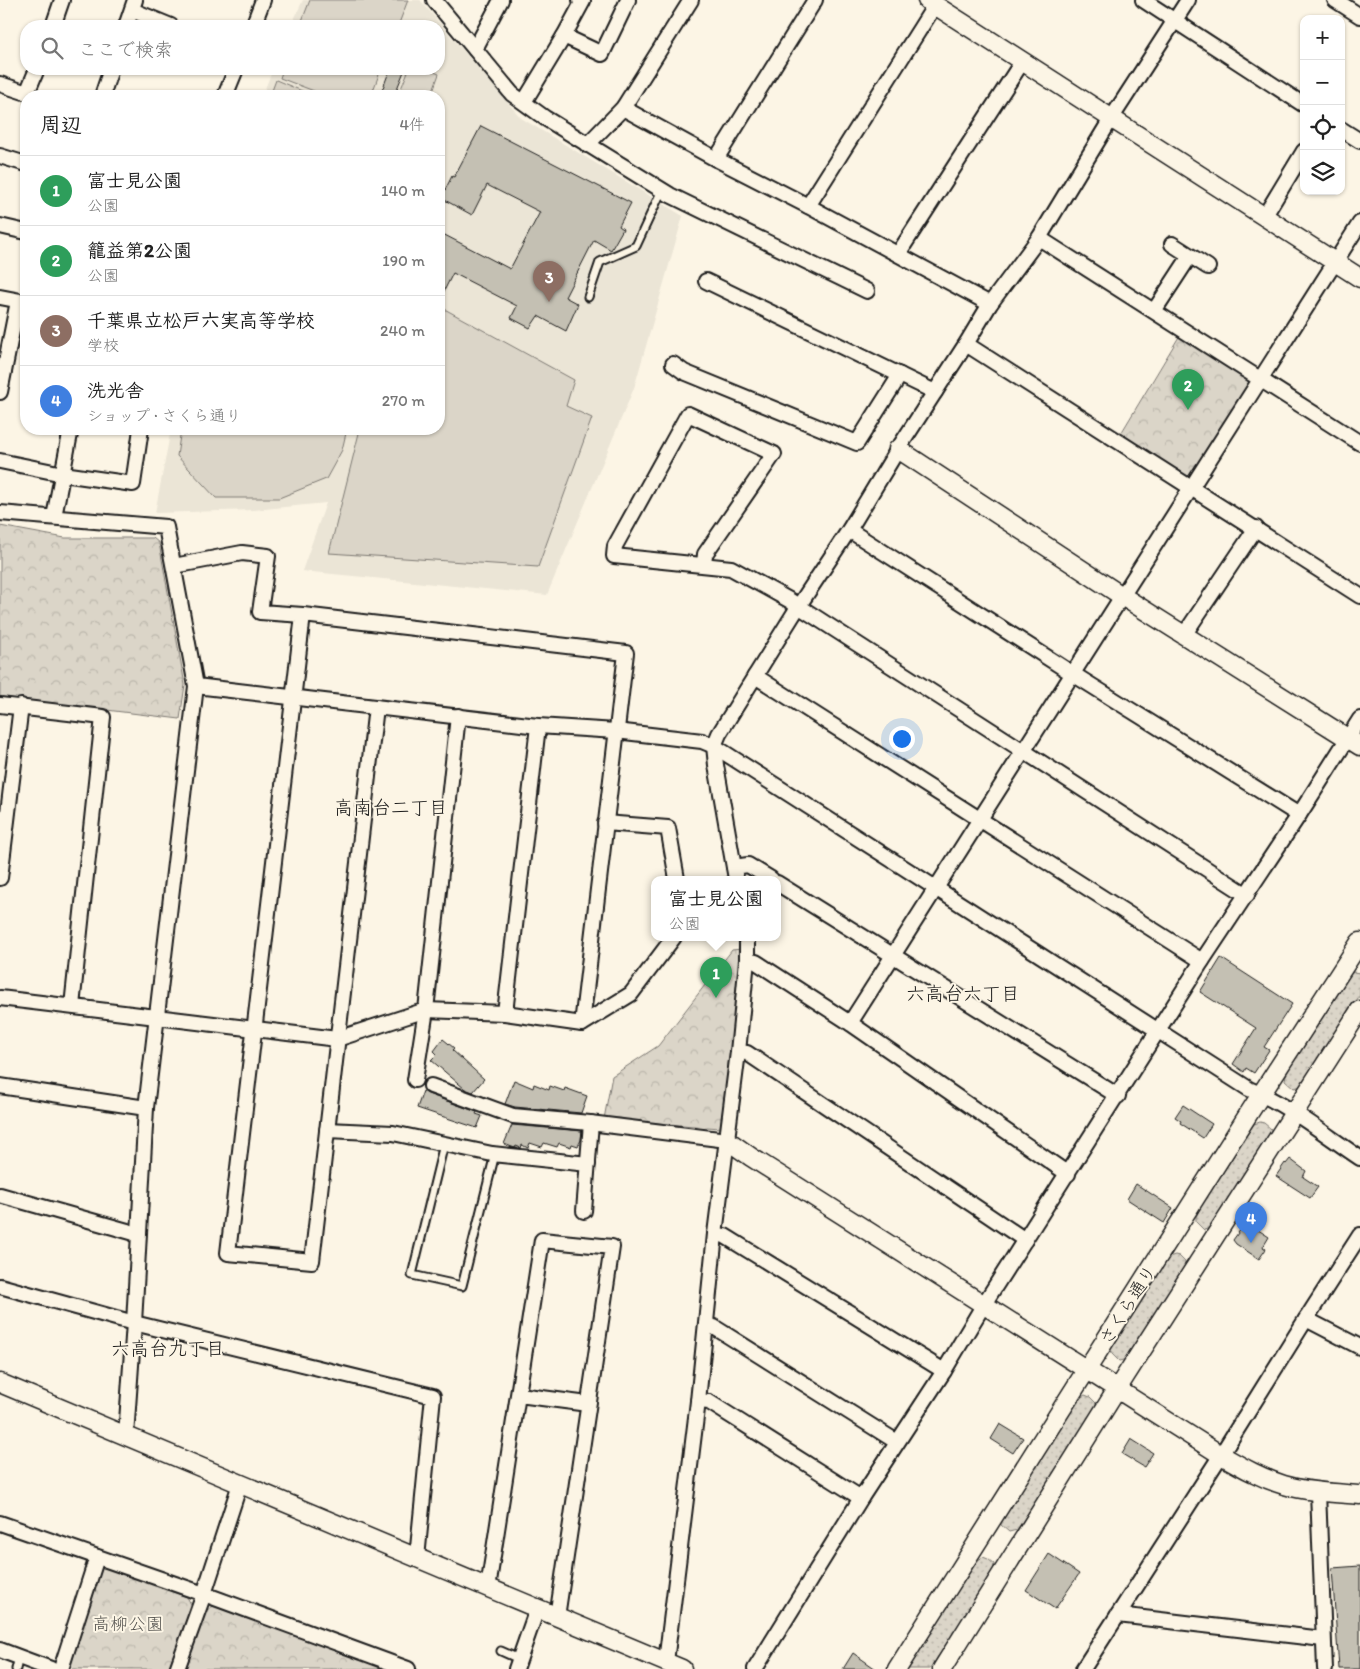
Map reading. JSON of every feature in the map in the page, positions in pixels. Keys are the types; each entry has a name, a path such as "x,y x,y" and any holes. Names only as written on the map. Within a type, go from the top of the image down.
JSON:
{"street":[{"path":"55,20 62,0"},
{"path":"255,20 263,0"},
{"path":"434,0 512,94 587,145 662,190 868,291"},
{"path":"475,49 502,0"},
{"path":"524,102 564,36 583,1 580,0"},
{"path":"564,36 602,54 628,0"},
{"path":"587,145 623,108 691,0"},
{"path":"716,159 815,0"},
{"path":"1142,0 1300,102"},
{"path":"766,876 748,865 735,873 714,746 719,734 990,304 1039,238 1111,119 1188,0"},
{"path":"1335,0 1360,16"},
{"path":"808,206 931,3 1360,278"},
{"path":"128,20 134,5 160,20"},
{"path":"898,254 1022,62"},
{"path":"29,90 35,75"},
{"path":"104,90 109,75"},
{"path":"227,90 234,75"},
{"path":"0,84 20,90"},
{"path":"623,108 990,304"},
{"path":"1345,132 1360,141"},
{"path":"0,156 20,162"},
{"path":"1264,217 1300,158"},
{"path":"850,1023 1360,223"},
{"path":"0,226 20,231"},
{"path":"1039,238 1360,443"},
{"path":"1172,244 1208,267"},
{"path":"1154,311 1190,256"},
{"path":"706,281 935,392"},
{"path":"0,297 20,302"},
{"path":"0,392 20,310"},
{"path":"966,344 1360,596"},
{"path":"672,364 684,372 858,443 900,375"},
{"path":"704,565 706,554 774,454 688,414 615,546 614,556 731,568 798,607 1247,895"},
{"path":"54,517 70,435"},
{"path":"0,461 63,474 133,484 140,435"},
{"path":"898,449 1122,596 1354,742"},
{"path":"0,513 166,527 196,686 146,1108 126,1436"},
{"path":"1184,635 1256,528"},
{"path":"849,530 1073,674 1299,815"},
{"path":"174,566 242,553 268,556 260,612 304,615 626,653 582,1024"},
{"path":"304,615 228,1252 312,1261 376,707"},
{"path":"755,676 1202,961"},
{"path":"196,686 538,726 616,731 702,741 714,746 1250,1089 1293,1113 1360,1158"},
{"path":"0,704 103,717 72,1006"},
{"path":"0,878 21,706"},
{"path":"416,1080 426,1010 458,716"},
{"path":"755,1669 861,1498 944,1371 984,1304 1160,1030 1202,961 1299,815 1354,742 1360,719"},
{"path":"505,1014 538,726"},
{"path":"605,823 668,828 676,876"},
{"path":"781,886 1118,1096"},
{"path":"0,998 338,1039 426,1010 505,1014 582,1024 631,994 671,941"},
{"path":"0,1383 674,1665 698,1401 715,1234 738,1052 747,960 747,941"},
{"name":"さくら通り","path":"897,1669 1360,942"},
{"path":"747,960 756,962 850,1023 1068,1174"},
{"name":"さくら通り","path":"942,1669 1117,1389 1360,1010"},
{"path":"738,1052 747,1053 1025,1240"},
{"path":"0,1086 146,1108"},
{"path":"431,1086 513,1116 591,1123 728,1140 751,1157 1221,1455 1257,1475 1285,1486 1318,1492 1360,1495"},
{"path":"584,1211 591,1123"},
{"path":"327,1130 393,1133 495,1154 588,1164"},
{"path":"0,1195 138,1234"},
{"path":"715,1234 725,1236 944,1371"},
{"path":"1083,1669 1360,1235"},
{"path":"488,1588 542,1240 612,1247 558,1617"},
{"path":"0,1286 134,1323 433,1396 417,1558"},
{"path":"1306,1319 1360,1347"},
{"path":"706,1325 714,1327 897,1442"},
{"path":"519,1395 588,1404"},
{"path":"698,1401 709,1402 861,1498"},
{"path":"177,1669 240,1484"},
{"path":"1318,1492 1325,1669"},
{"path":"0,1523 204,1594 408,1669"},
{"path":"61,1669 97,1557"},
{"path":"518,1664 537,1609"},
{"path":"1118,1615 1323,1639"},
{"path":"0,1650 18,1663 51,1669"}],"lane":[{"path":"588,297 600,262 636,246 662,190"},
{"path":"444,1144 412,1275 462,1286 495,1154"},
{"path":"501,1651 518,1664"}],"shaded area":[{"path":"303,0 420,0 437,20 294,20"},
{"path":"445,29 521,118 683,216 634,388 547,595 302,571 326,503 254,510 155,513 170,435 445,435 445,90 264,90 271,75 445,75"}],"green space":[{"path":"310,0 408,0 400,20 302,20"},
{"path":"281,75 379,75 373,90 311,90 280,78"},
{"path":"407,75 439,75 433,90 400,90"},
{"path":"276,80 300,90 272,90"},
{"path":"445,309 574,380 566,406 592,418 538,567 329,553 358,435 445,435"},
{"path":"1183,330 1260,380 1191,488 1117,440"},
{"path":"180,435 346,435 342,450 326,479 279,498 216,498 177,456"},
{"path":"0,526 65,538 153,538 159,543 185,685 180,719 0,697"},
{"path":"741,949 731,1053 720,1128 604,1119 612,1076 658,1046 732,950"},
{"path":"1353,972 1360,973 1360,995 1302,1086 1294,1088 1285,1080 1290,1067 1349,975"},
{"path":"1260,1122 1271,1129 1270,1136 1213,1227 1204,1230 1196,1222 1200,1208 1254,1124"},
{"path":"1175,1255 1185,1262 1184,1269 1127,1359 1119,1361 1111,1353 1115,1339 1169,1257"},
{"path":"1085,1395 1096,1403 1095,1410 1017,1530 1009,1532 1001,1525 1001,1519 1005,1511 1080,1398"},
{"path":"983,1557 994,1564 993,1572 930,1669 906,1669 978,1560"},
{"name":"高柳公園","path":"105,1567 187,1597 192,1606 170,1669 73,1669 68,1659 96,1573"},
{"path":"215,1605 385,1669 183,1669 202,1613"}],"building":[{"path":"388,75 403,75 396,90 382,90"},
{"path":"481,126 631,203 619,226 623,229 611,250 594,240 565,297 578,304 566,331 538,316 530,328 511,318 517,306 453,273 445,289 445,235 510,269 540,212 487,185 472,215 445,200 445,190 452,176 454,177"},
{"path":"1221,958 1292,1004 1264,1047 1269,1050 1254,1073 1246,1068 1244,1072 1233,1064 1256,1028 1200,992"},
{"path":"443,1039 454,1048 452,1050 484,1079 473,1092 465,1089 431,1060 437,1054 434,1051"},
{"path":"514,1080 533,1088 534,1084 549,1090 550,1086 564,1091 565,1088 587,1096 581,1113 515,1107 505,1104"},
{"path":"423,1091 477,1112 476,1114 482,1116 477,1128 417,1108"},
{"path":"1183,1105 1212,1124 1203,1138 1180,1123 1181,1121 1175,1117"},
{"path":"512,1125 582,1131 581,1140 578,1146 572,1144 571,1147 559,1143 557,1147 544,1143 542,1147 530,1143 528,1148 522,1145 521,1148 516,1146 515,1148 504,1144"},
{"path":"1290,1159 1306,1171 1303,1177 1318,1187 1310,1198 1276,1176"},
{"path":"1136,1184 1173,1208 1164,1223 1127,1199"},
{"path":"1246,1222 1269,1237 1263,1247 1266,1249 1259,1259 1233,1240"},
{"path":"1000,1424 1023,1438 1013,1453 991,1439"},
{"path":"1131,1439 1153,1453 1144,1467 1122,1454"},
{"path":"1049,1554 1079,1574 1055,1609 1026,1590"},
{"path":"1360,1566 1360,1669 1339,1669 1332,1568"},
{"path":"853,1653 876,1669 843,1669"}],"place":[{"name":"千葉県立松戸六実高等学校","path":"549,302"},
{"name":"籠益第2公園","path":"1188,410"},
{"name":"富士見公園","path":"716,998"},
{"name":"洗光舎","path":"1251,1243"}],"district":[{"name":"高南台二丁目","path":"391,807"},
{"name":"六高台六丁目","path":"963,993"},
{"name":"六高台九丁目","path":"168,1348"}]}
